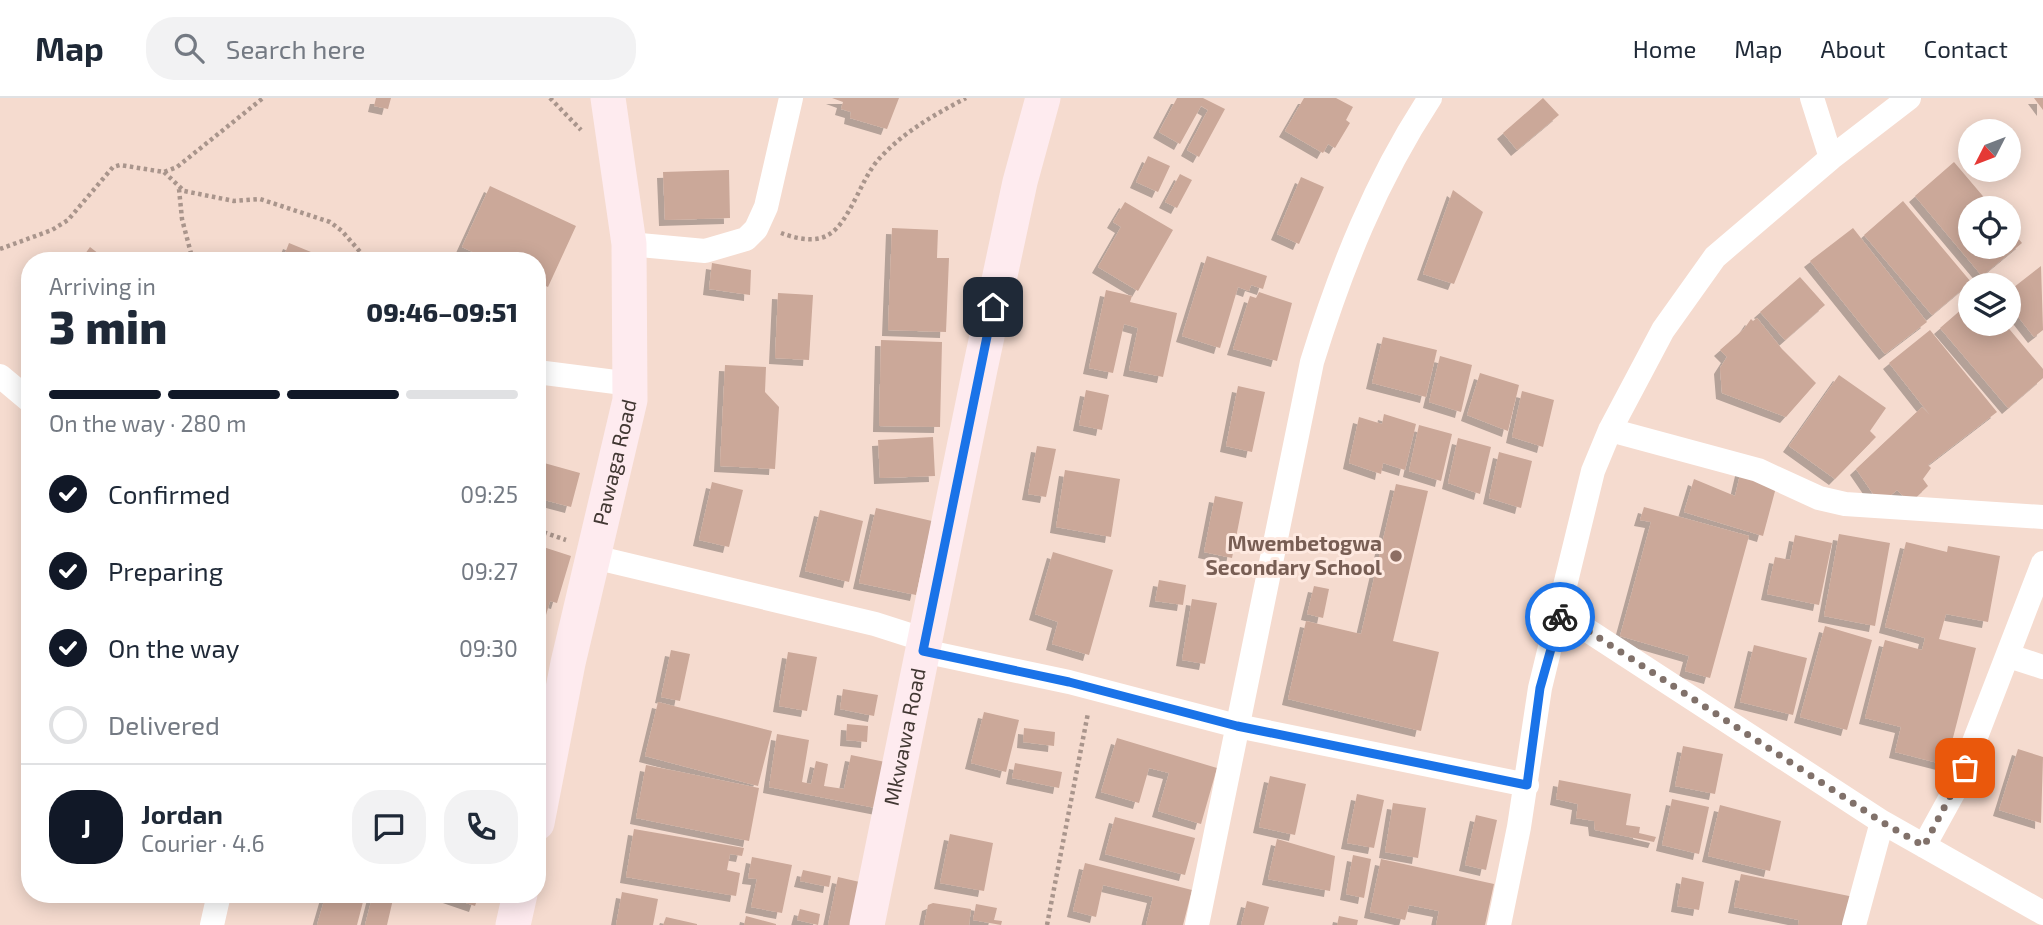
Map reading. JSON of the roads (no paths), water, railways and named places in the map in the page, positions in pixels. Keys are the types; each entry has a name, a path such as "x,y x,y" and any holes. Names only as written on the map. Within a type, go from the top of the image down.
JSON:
{"street":[{"name":"Pawaga Road","path":"546,777 568,663 625,425 631,384 629,244 608,98"},
{"path":"629,244 705,251 734,245 746,239 758,225 766,207 791,98"},
{"name":"Mkwawa Road","path":"867,925 1020,183 1043,98"},
{"path":"1196,925 1312,362 1335,286 1371,200 1399,145 1430,98"},
{"path":"1812,98 1831,158"},
{"path":"1499,925 1527,785 1540,688 1561,613 1593,471 1611,430 1663,330 1715,257 1831,158 1909,98"},
{"path":"546,373 631,384"},
{"path":"0,376 21,394"},
{"path":"1611,430 1758,470 1819,498 1845,504 2043,517"},
{"path":"594,557 875,624 924,645 1237,726 1527,785"},
{"path":"1924,846 1957,786 2043,563"},
{"path":"1561,613 1882,822 2043,913"},
{"path":"2009,656 2043,667"},
{"path":"1854,925 1882,822"},
{"path":"212,925 217,903"},
{"path":"513,925 518,903"}],"place":[{"name":"Mwembetogwa Secondary School","path":"1396,556"}]}
